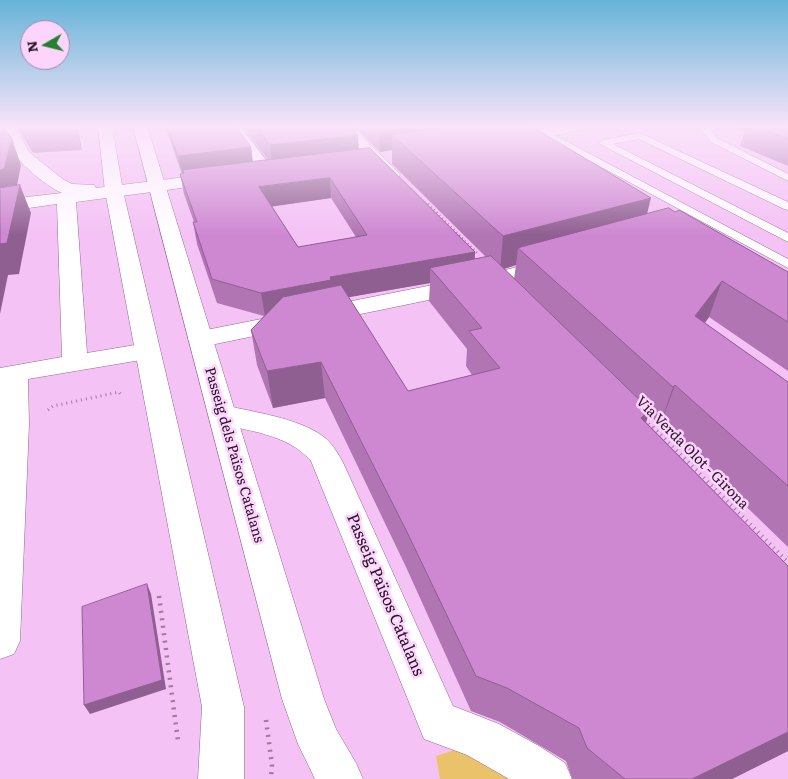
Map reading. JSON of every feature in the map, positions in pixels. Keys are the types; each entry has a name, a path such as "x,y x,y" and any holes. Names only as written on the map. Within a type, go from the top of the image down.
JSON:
{"street":[{"path":"26,162 69,189 114,191"},
{"path":"110,162 146,351 160,402 223,707 221,779"},
{"name":"Passeig dels Països Catalans","path":"150,162 303,699 320,744 340,779"},
{"path":"261,162 268,172"},
{"path":"380,162 410,194"},
{"path":"564,162 610,189"},
{"path":"0,206 286,170"},
{"path":"66,198 75,363"},
{"path":"201,339 497,278 574,257"},
{"path":"472,258 497,278 514,300"},
{"path":"0,641 14,424 8,375 146,351"},
{"name":"Passeig Països Catalans","path":"223,415 293,434 308,441 321,451 336,480 440,724 464,730 506,750 549,779"}],"lane":[{"path":"599,162 788,264"},
{"path":"641,162 788,238"},
{"path":"696,162 788,206"},
{"path":"758,162 788,178"},
{"path":"688,226 776,200"}],"path":[{"path":"380,162 497,278"},
{"path":"45,412 52,406 119,392 124,398"},
{"name":"Via Verda Olot - Girona","path":"641,416 788,562"},
{"path":"157,585 178,742"}],"shaded area":[{"path":"461,748 512,779 440,779 436,756"}],"building":[{"path":"0,162 6,162 4,169 0,170"},
{"path":"248,162 384,162 475,252 330,277 331,280 261,293 212,279 193,222 197,222 180,174 184,173 183,170","holes":["330,178 367,235 298,247 259,187"]},
{"path":"422,162 592,162 651,198 503,236"},
{"path":"20,185 7,243 0,244 0,188"},
{"path":"669,208 675,212 679,210 788,272 788,322 722,281 695,316 788,382 788,486 675,385 673,387 518,248"},
{"path":"491,256 650,410 641,418 788,566 788,732 692,779 625,779 587,748 579,728 507,688 476,676 406,530 321,362 267,371 251,330 283,297 341,285 408,391 500,368 469,331 482,328 430,268"},
{"path":"147,584 162,680 84,705 82,607"}]}
